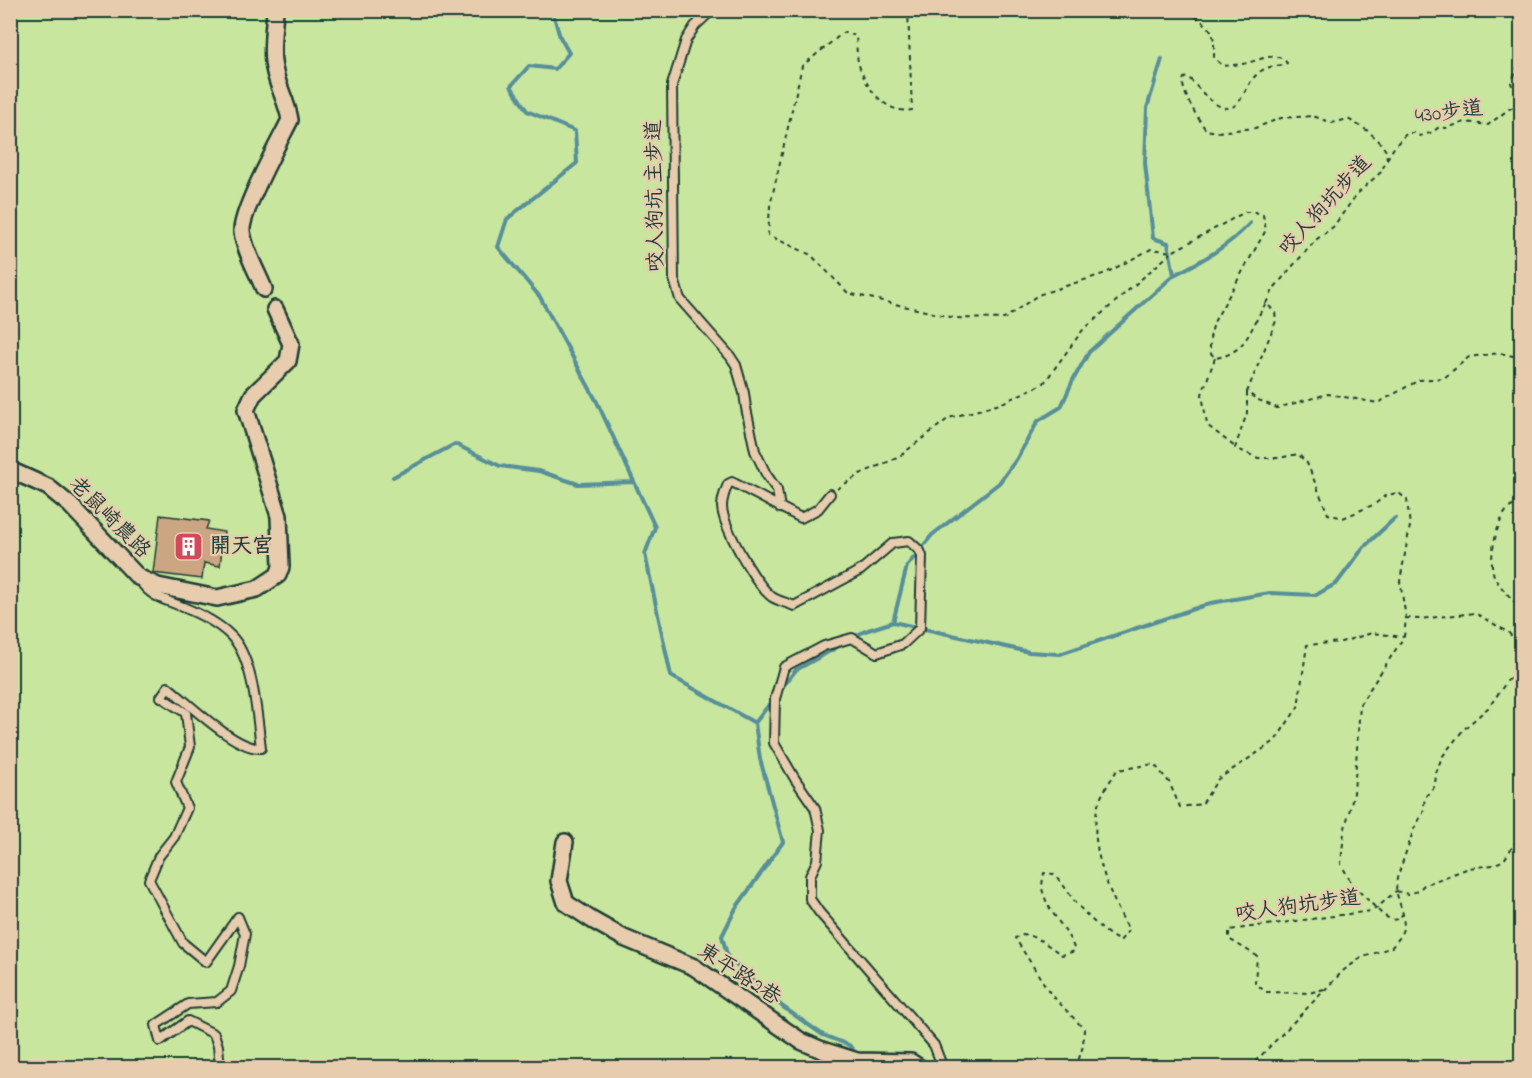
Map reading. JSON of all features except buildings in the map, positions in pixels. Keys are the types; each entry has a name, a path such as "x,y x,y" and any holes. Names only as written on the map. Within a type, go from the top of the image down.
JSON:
{"street":[{"path":"264,289 242,230 248,206 290,120 288,105 272,62 275,10"},
{"name":"老鼠崎農路","path":"10,470 48,487 70,505 138,577 158,586 217,598 256,588 278,575 281,567 279,516 246,410 253,395 288,361 291,344 274,309"},
{"name":"東平路2巷","path":"565,842 559,880 566,903 592,920 624,938 694,967 801,1041 857,1061 911,1062 920,1068"}],"lane":[{"name":"咬人狗坑 主步道","path":"712,10 695,26 686,40 672,85 674,279 680,300 736,365 755,451 777,490 780,508"},
{"path":"830,494 818,509 801,518 732,482 728,484 722,507 735,544 750,569 772,597 795,606 861,570 893,543 909,541 922,556 920,628 903,644 877,653 852,638 824,646 784,667 775,699 774,743 815,808 820,830 817,861 810,876 810,899 933,1045 943,1068"},
{"path":"138,577 150,594 213,621 232,636 245,658 257,708 261,748 254,748 233,739 168,687 161,696 186,713 190,747 176,782 186,808 174,837 159,856 149,880 183,943 206,962 238,917 244,934 239,966 231,991 217,1002 188,1004 156,1025 160,1041 188,1020 214,1034 218,1046 220,1068"}],"path":[{"path":"908,10 912,110 902,112 887,106 868,87 858,64 856,36 844,32 802,66 770,206 768,235 811,255 848,293 955,318 1004,319 1038,296 1106,273 1151,249 1172,252"},
{"name":"咬人狗坑步道","path":"1188,10 1210,27 1215,36 1214,58 1222,66 1246,64 1266,57 1281,58 1287,63 1264,69 1249,84 1241,100 1227,109 1216,105 1188,77 1184,78 1182,86 1197,118 1206,130 1217,132 1255,128 1281,118 1313,116 1332,123 1348,119 1368,131 1380,142 1386,151 1387,159 1382,172 1357,194 1333,226 1317,238 1275,287 1250,334 1240,346 1226,356 1215,358"},
{"path":"1521,57 1511,83 1514,89 1521,90"},
{"name":"430步道","path":"1387,159 1407,133 1420,136 1433,132 1438,127 1446,128 1465,122 1488,125 1509,109 1521,104"},
{"path":"830,494 860,474 897,458 949,418 1000,404 1044,382 1082,331 1172,252 1245,212 1263,215 1266,221 1263,238 1214,322 1210,338 1210,352 1215,358 1202,394 1207,425 1235,448 1258,458 1279,458 1298,454 1307,463 1328,514 1343,518 1375,504 1386,495 1399,493 1407,500 1410,526 1400,580 1406,618 1404,637 1360,704 1354,793 1344,832 1341,864 1352,884 1383,915 1392,920 1398,919 1403,914"},
{"path":"1235,448 1246,413 1247,392 1276,321 1275,312 1266,303"},
{"path":"1247,392 1256,399 1277,408 1328,394 1378,403 1419,380 1444,378 1469,357 1500,353 1521,358"},
{"path":"1521,503 1509,508 1497,527 1492,573 1521,610"},
{"path":"1249,1068 1344,970 1361,958 1392,947 1400,937 1404,926 1396,891 1397,879 1410,839 1423,813 1425,797 1435,786 1436,773 1442,757 1463,730 1489,707 1512,674 1521,649 1508,632 1475,613 1419,619 1406,618"},
{"path":"1076,1068 1083,1046 1084,1029 1050,993 1015,938 1026,934 1042,941 1062,955 1075,951 1042,890 1044,873 1054,874 1066,886 1076,903 1111,936 1120,941 1129,930 1107,885 1095,826 1099,802 1116,770 1154,764 1169,782 1180,807 1202,804 1218,779 1275,741 1298,707 1307,645 1341,642 1372,633 1404,637"},
{"path":"1396,891 1408,894 1418,891 1424,885 1469,868 1493,865 1504,860 1521,832"},
{"name":"咬人狗坑步道","path":"1324,989 1309,993 1266,992 1255,983 1257,956 1229,939 1229,930 1371,911 1396,891"}],"green space":[{"path":"11,11 1521,11 1521,1067 11,1067"}],"waterway":[{"path":"552,10 560,37 569,53 555,69 529,66 511,86 527,111 575,131 577,163 507,219 498,247 540,297 597,402 655,527 645,554 671,676 755,723 760,759 783,842 736,908 722,936 728,958 783,1007 823,1035 849,1045 858,1056"},
{"path":"852,638 893,622 907,566 932,535 999,483 1016,460 1038,421 1061,407 1089,352 1174,275 1168,243 1153,238 1145,163 1147,108 1162,59"},
{"path":"1174,275 1215,252 1250,223"},
{"path":"393,477 455,444 500,466 539,471 578,484 634,482"},
{"path":"893,622 1029,652 1060,654 1211,603 1270,593 1316,595 1337,583 1364,547 1395,518"},
{"path":"780,690 796,670 843,644"},
{"path":"755,723 774,698"}],"place":[{"name":"開天宮","path":"189,547"}]}
